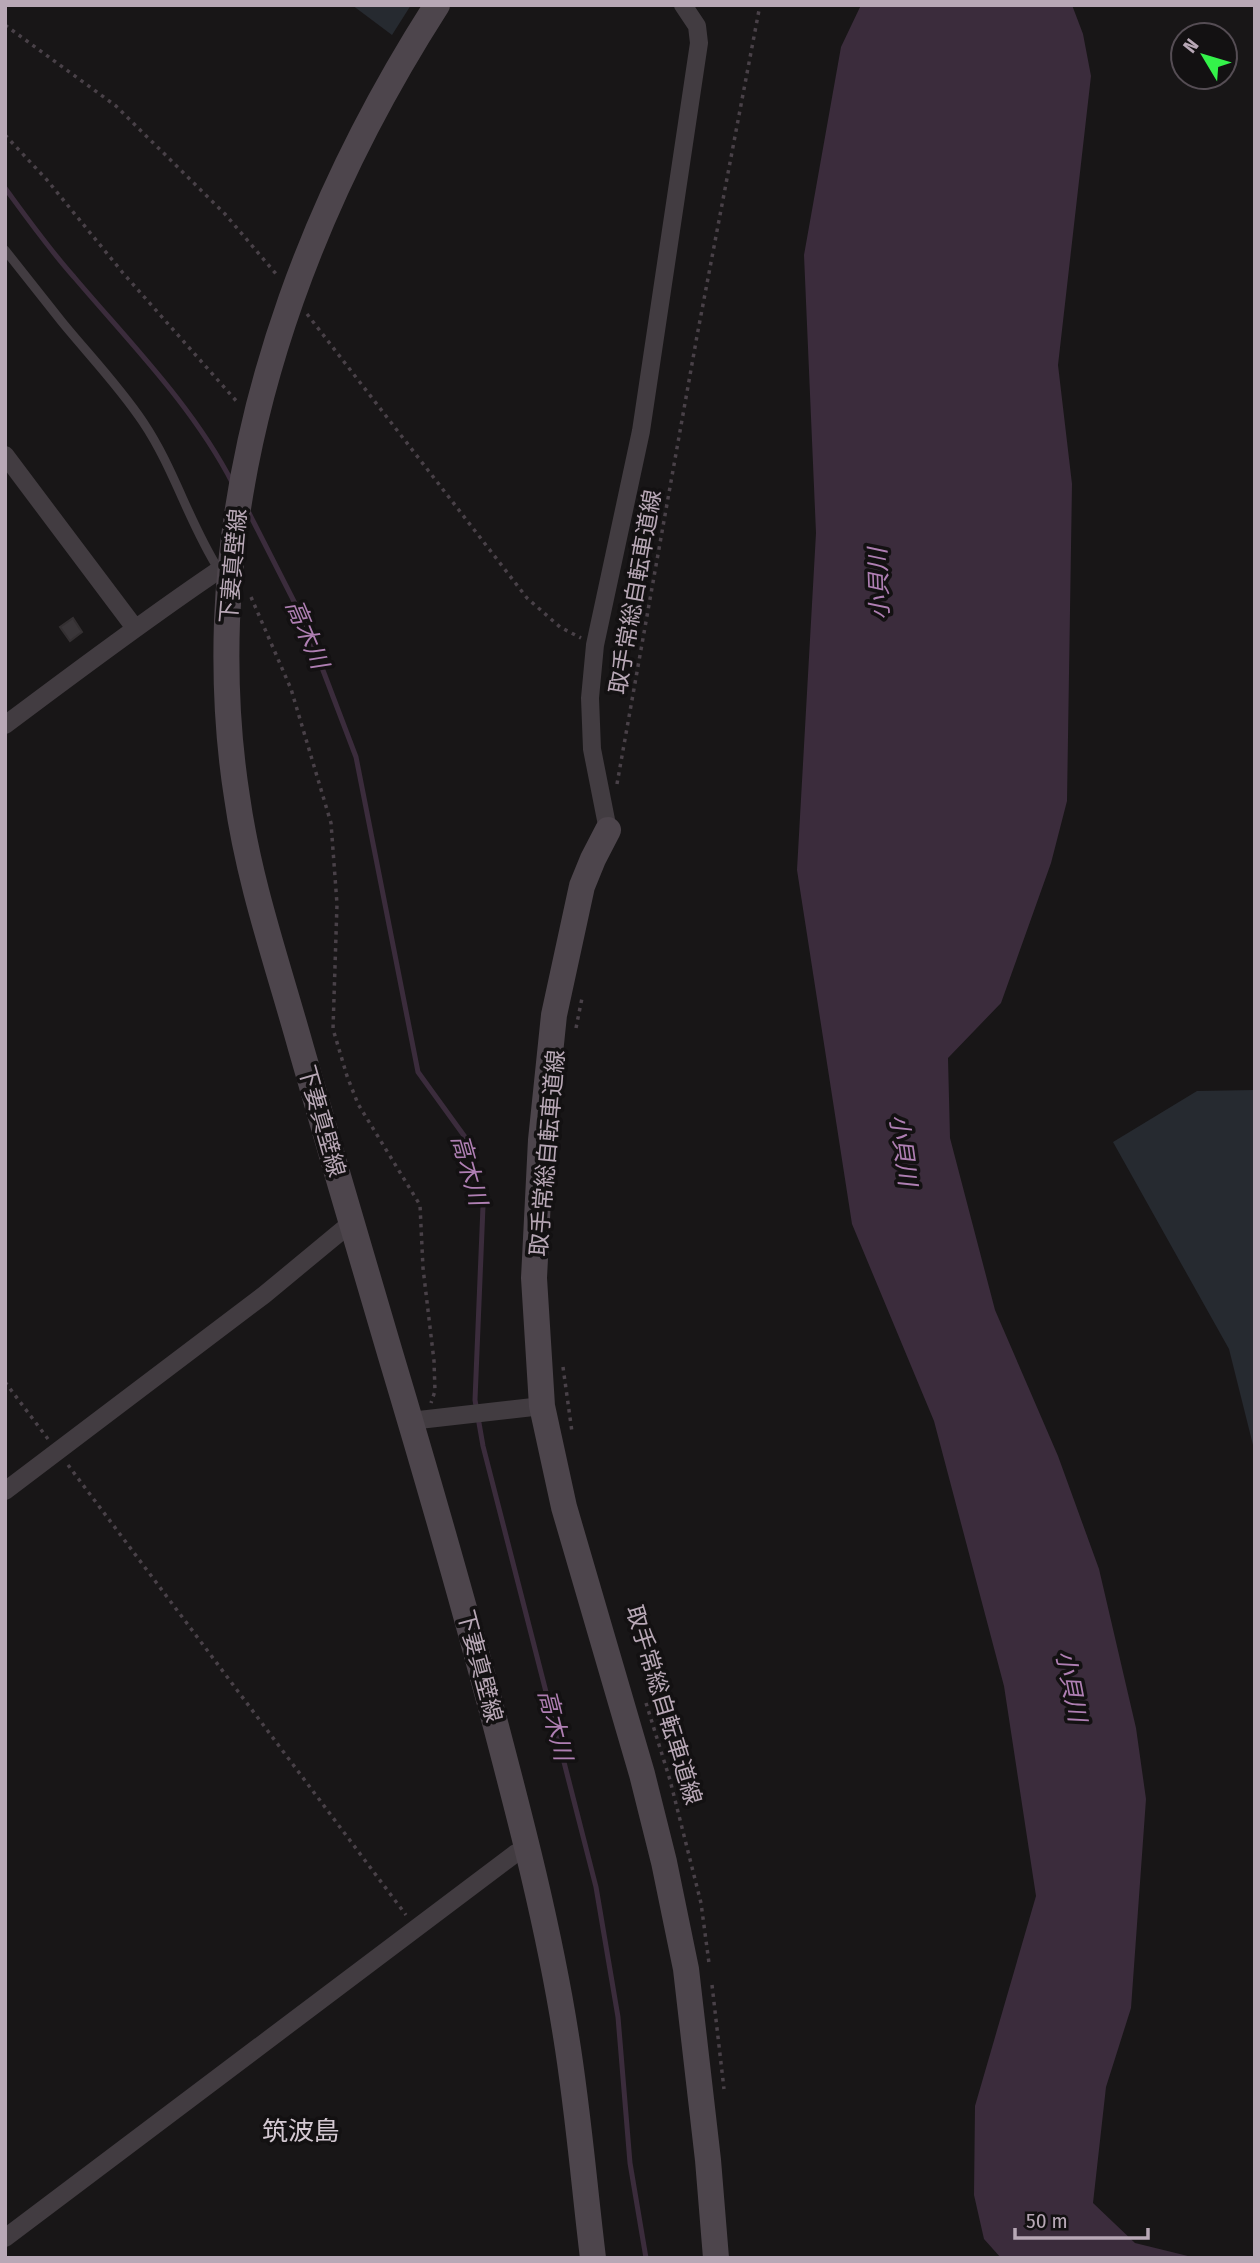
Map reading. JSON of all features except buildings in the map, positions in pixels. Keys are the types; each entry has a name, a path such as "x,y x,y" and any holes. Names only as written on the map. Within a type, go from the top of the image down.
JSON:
{"main road":[{"name":"下妻真壁線","path":"437,5 400,63 356,142 302,264 292,295 254,430 227,565 227,682 237,799 269,937 351,1223 422,1420 478,1657 528,1847 566,2036 593,2258"},
{"path":"608,830 582,886 554,1014 541,1140 534,1278 542,1406 564,1507 642,1774 667,1875 686,1969 716,2258"}],"street":[{"path":"608,830 592,749 590,698 595,645 640,431 699,43 697,26 683,5"},
{"path":"5,456 135,628"},
{"path":"5,725 135,628 227,565"},
{"path":"5,1491 264,1295 351,1223"},
{"path":"422,1420 542,1406"},
{"path":"5,2238 416,1927 528,1847"}],"lane":[{"path":"5,250 144,422 166,459 209,555 227,565"}],"path":[{"name":"取手常総自転車道線","path":"616,790 697,336 760,5"},
{"path":"5,25 116,106 225,214 292,295 527,598 560,627 595,645"},
{"path":"5,135 221,382 254,430"},
{"path":"227,565 253,600 291,689 331,824 337,904 333,1029 347,1076 358,1104 420,1205 435,1391 422,1420"},
{"name":"取手常総自転車道線","path":"574,1040 584,987"},
{"path":"562,1358 573,1440"},
{"path":"5,1382 416,1927"},
{"name":"取手常総自転車道線","path":"645,1700 670,1780 701,1903 709,1968"},
{"path":"711,1981 724,2099"}],"shaded area":[{"path":"352,5 411,5 392,35"},
{"path":"1255,1090 1255,1453 1229,1349 1113,1142 1197,1091"}],"water":[{"name":"小貝川","path":"861,5 1072,5 1083,34 1091,76 1058,365 1072,484 1067,801 1051,863 1001,1003 948,1058 950,1138 995,1310 1058,1456 1099,1569 1136,1728 1146,1799 1131,2008 1106,2087 1093,2203 1135,2243 1196,2258 1001,2258 984,2239 974,2195 975,2106 1036,1896 1004,1686 934,1421 852,1224 797,870 816,533 804,255 841,47"}],"waterway":[{"name":"高木川","path":"5,188 56,256 180,402 217,455 233,484"},
{"name":"高木川","path":"248,511 305,623 356,757 418,1072 465,1137 483,1206 475,1400 483,1446 596,1887 618,2017 630,2163 646,2258"}],"district":[{"name":"筑波島","path":"301,2131"}]}
